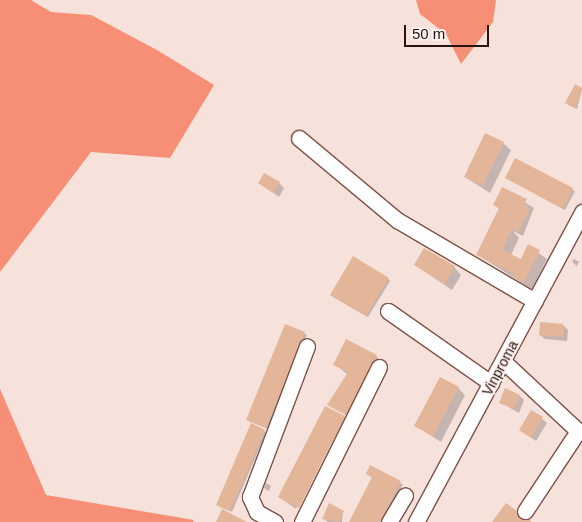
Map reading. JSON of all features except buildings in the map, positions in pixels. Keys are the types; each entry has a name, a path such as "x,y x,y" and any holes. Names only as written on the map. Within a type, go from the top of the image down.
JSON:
{"street":[{"path":"298,138 397,220 535,301"},
{"name":"Vinproma","path":"416,522 582,212"},
{"path":"388,311 491,383"},
{"path":"275,522 257,512 250,498 307,346"},
{"path":"503,361 578,431 525,511"},
{"path":"302,522 379,367"},
{"path":"389,522 405,495"}],"shaded area":[{"path":"0,0 31,0 51,12 91,15 157,50 214,85 170,158 91,152 0,272"},
{"path":"416,0 496,0 493,22 461,64 446,34 420,14"},
{"path":"0,389 46,495 194,520 193,522 0,522"}]}
